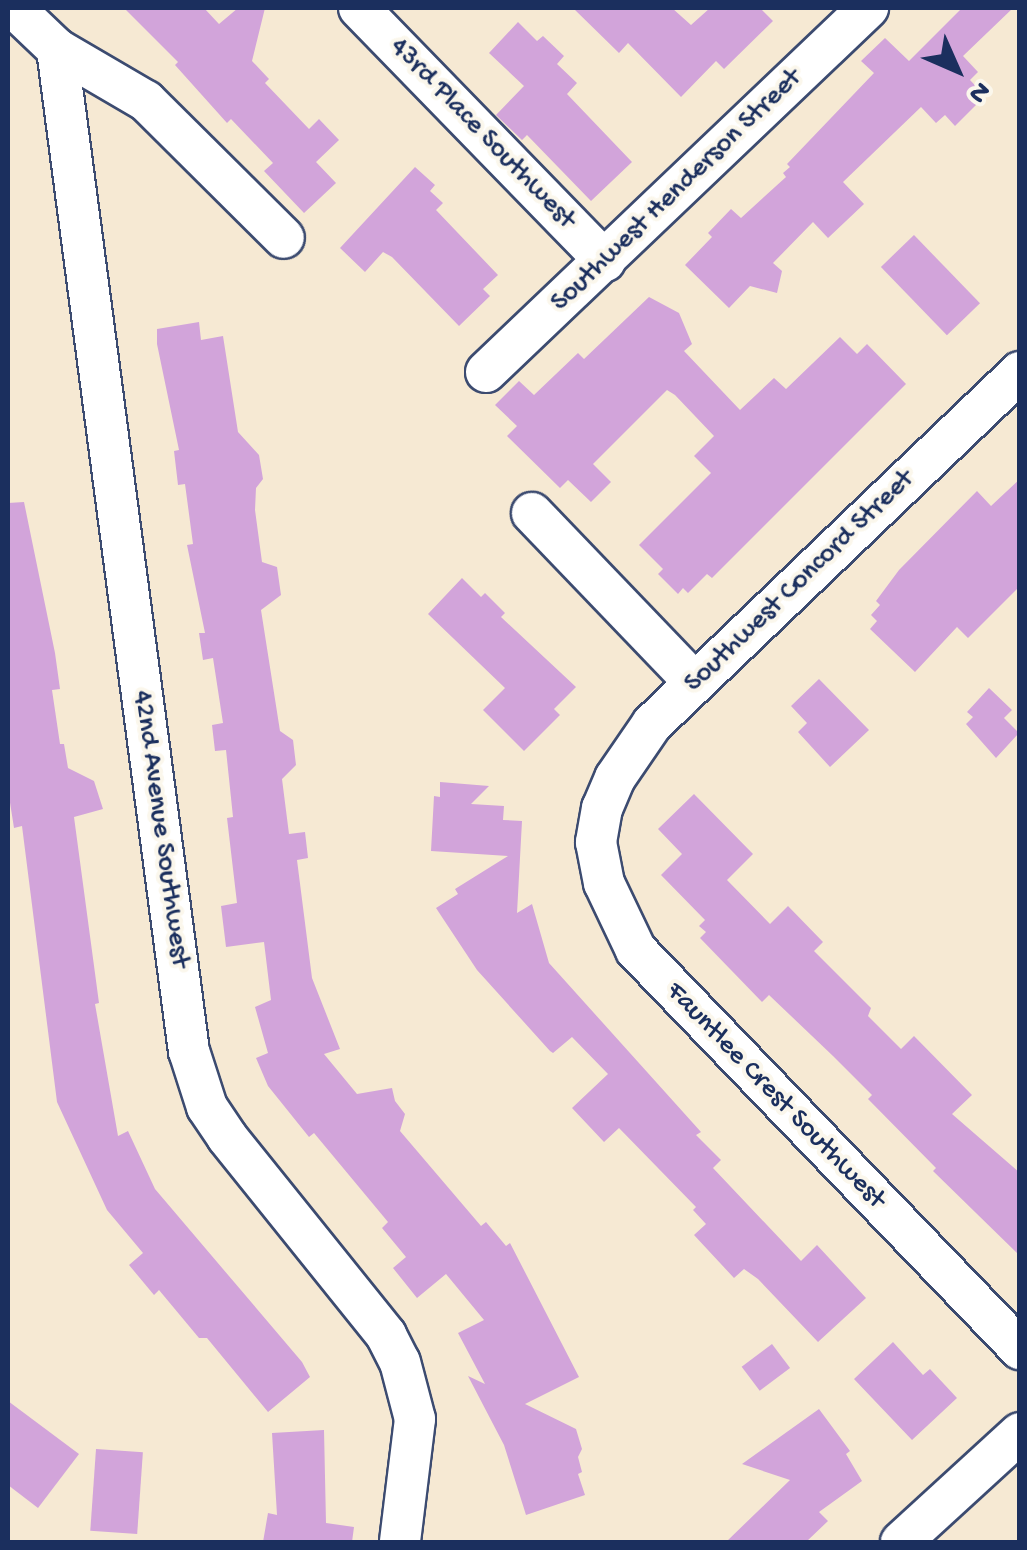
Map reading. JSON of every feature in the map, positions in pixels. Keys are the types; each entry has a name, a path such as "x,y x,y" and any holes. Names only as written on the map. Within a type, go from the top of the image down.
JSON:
{"street":[{"path":"14,8 57,50 146,101 284,238"},
{"name":"43rd Place Southwest","path":"359,8 606,261"},
{"name":"Southwest Henderson Street","path":"486,372 868,8"},
{"name":"42nd Avenue Southwest","path":"57,50 189,1051 197,1084 228,1137 386,1336 400,1362 415,1419 400,1542"},
{"name":"Southwest Concord Street","path":"602,808 629,752 694,682 1020,372"},
{"path":"532,513 694,682"},
{"name":"Fauntlee Crest Southwest","path":"602,808 596,842 604,883 636,950 1020,1349"},
{"path":"901,1542 1020,1433"}],"building":[{"path":"124,8 204,8 219,24 238,8 265,8 252,61 269,79 265,83 309,129 319,119 339,140 316,162 336,183 304,213 264,171 273,163 231,119 227,123 175,65 178,62"},
{"path":"573,8 672,8 691,25 710,8 760,8 773,21 724,69 716,61 681,97 628,43 619,53"},
{"path":"962,8 1013,8 963,56 978,72 970,80 985,96 955,126 945,115 936,123 921,107 843,182 864,204 828,238 813,222 773,263 782,271 777,293 750,286 729,308 685,265 712,237 708,233 731,209 741,218 786,177 783,173 790,167 787,164 874,73 861,61 885,38 909,61"},
{"path":"518,22 537,41 543,36 564,56 557,64 577,83 567,94 632,162 591,201 527,135 522,140 496,115 524,86 489,53"},
{"path":"415,167 435,185 430,191 443,203 436,210 498,275 483,289 490,296 459,326 392,257 383,252 365,272 340,248"},
{"path":"914,235 980,303 947,335 881,267"},
{"path":"649,297 679,313 692,344 684,351 740,410 774,378 786,389 840,337 857,354 867,344 906,384 712,578 707,574 688,593 683,588 678,594 658,574 663,569 639,545 711,473 694,456 714,436 675,395 667,390 593,464 611,482 591,502 568,480 560,488 507,436 517,426 495,405 519,381 534,395 578,353 584,359"},
{"path":"199,322 201,340 223,336 238,432 259,455 263,479 256,488 255,510 262,562 277,567 281,595 261,610 280,731 293,740 296,765 282,779 289,834 305,832 308,858 297,860 312,978 340,1049 324,1054 357,1094 392,1088 395,1101 405,1114 400,1131 481,1226 486,1222 506,1246 510,1243 579,1377 525,1404 576,1429 582,1449 578,1457 582,1472 578,1474 585,1495 526,1515 504,1445 468,1376 485,1384 458,1333 484,1320 446,1274 417,1298 393,1268 406,1257 382,1228 388,1222 314,1133 309,1137 268,1086 256,1058 268,1053 255,1007 271,1000 264,942 226,947 221,906 237,903 227,818 233,817 226,750 215,751 212,725 223,723 213,658 203,660 199,633 205,633 187,545 193,544 185,484 178,485 174,451 179,450 157,344 157,329"},
{"path":"1020,479 1020,586 968,638 957,627 915,672 870,629 877,621 871,615 880,605 876,601 899,570 977,491 991,506"},
{"path":"24,502 55,653 60,689 52,690 60,744 64,744 68,768 94,781 103,809 74,817 99,1003 95,1004 118,1136 128,1131 155,1189 302,1362 310,1377 268,1412 207,1338 199,1338 159,1290 154,1295 129,1265 143,1253 107,1210 57,1102 22,826 14,828 8,790 8,503"},
{"path":"462,578 481,597 485,593 505,613 501,617 576,687 554,709 560,715 524,751 483,710 505,688 428,614"},
{"path":"819,679 869,730 830,767 798,732 807,723 791,706"},
{"path":"989,688 1012,710 1004,718 1019,733 996,758 966,724 973,717 967,712"},
{"path":"440,782 489,786 471,804 504,806 503,820 522,821 517,913 532,904 549,963 701,1132 696,1135 721,1160 713,1168 801,1261 817,1245 866,1298 818,1342 758,1279 744,1269 734,1278 694,1235 706,1224 693,1210 696,1207 619,1128 604,1142 572,1108 608,1074 572,1037 553,1053 550,1051 477,970 436,908 458,894 455,889 508,856 431,851 434,796 440,797"},
{"path":"694,794 753,854 727,880 770,924 788,906 823,942 814,951 871,1008 868,1016 901,1049 914,1036 972,1095 952,1114 1020,1173 1020,1256 933,1171 936,1168 868,1099 872,1095 833,1056 769,995 762,1002 700,938 706,932 699,926 705,920 661,875 682,854 658,829"},
{"path":"893,1342 923,1375 930,1369 957,1398 912,1440 854,1379"},
{"path":"772,1344 790,1368 760,1391 742,1367"},
{"path":"8,1401 79,1454 38,1508 8,1485"},
{"path":"819,1409 850,1451 846,1454 862,1481 819,1512 828,1521 806,1542 726,1542 790,1480 742,1464"},
{"path":"324,1430 326,1523 354,1527 352,1542 263,1542 268,1513 277,1515 272,1433"},
{"path":"96,1449 143,1452 137,1534 90,1531"}]}
